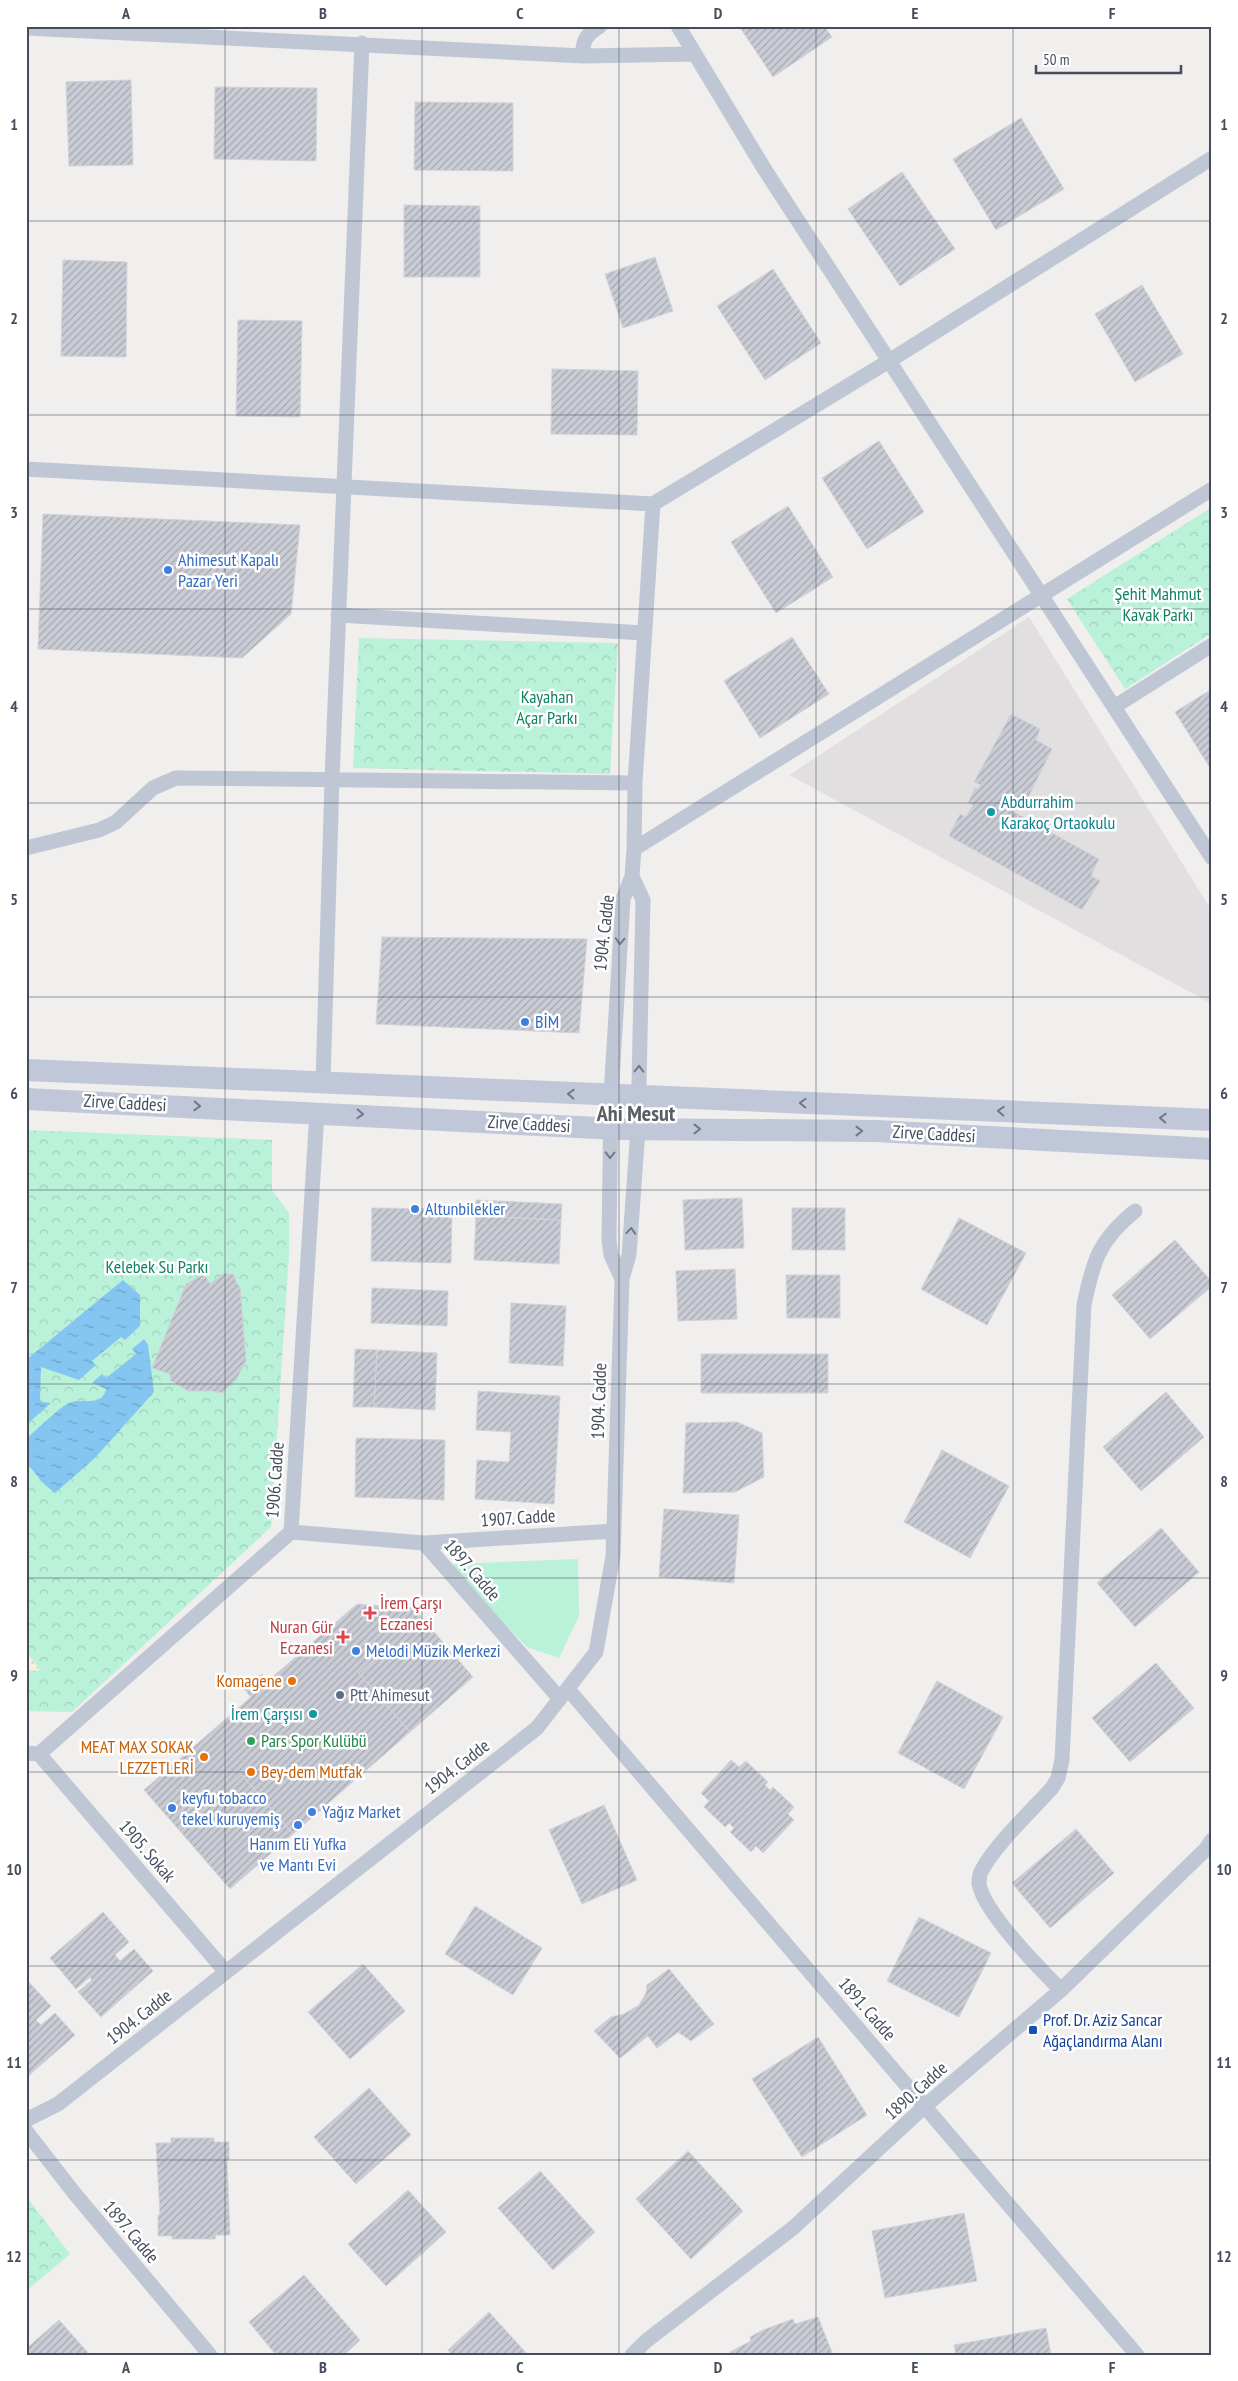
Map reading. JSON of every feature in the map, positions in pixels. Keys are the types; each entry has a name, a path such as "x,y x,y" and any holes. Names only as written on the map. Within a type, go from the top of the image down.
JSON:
{"main road":[{"name":"Zirve Caddesi","path":"26,1070 1212,1120"},
{"name":"Zirve Caddesi","path":"26,1099 611,1128 876,1131 1212,1149"}],"street":[{"path":"583,56 582,44 600,26"},
{"path":"678,26 765,170 1212,858"},
{"path":"26,28 362,43 583,56 694,54"},
{"path":"323,1082 338,615 362,43"},
{"path":"26,468 653,504 889,361 1212,158"},
{"path":"634,850 1212,489"},
{"path":"632,876 634,783 653,504"},
{"path":"338,615 644,633"},
{"path":"1114,706 1212,645"},
{"path":"26,848 99,830 116,822 153,788 176,778 634,783"},
{"name":"1904. Cadde","path":"622,1279 611,1254 609,1240 611,1096 623,899 632,876"},
{"name":"1904. Cadde","path":"26,2120 58,2104 537,1728 596,1652 613,1556 622,1279 629,1255 638,1129 643,900 632,876"},
{"name":"1906. Cadde","path":"33,1754 291,1532 317,1112"},
{"path":"1061,1990 1045,1974 989,1907 979,1883 982,1870 992,1855 1052,1788 1058,1778 1062,1760 1084,1305 1089,1281 1099,1251 1106,1238 1135,1211"},
{"name":"1907. Cadde","path":"424,1543 614,1531"},
{"name":"1897. Cadde","path":"291,1532 424,1543 564,1694"},
{"name":"1891. Cadde","path":"564,1694 925,2106 1138,2355"},
{"name":"1905. Sokak","path":"33,1754 226,1972"},
{"name":"1890. Cadde","path":"632,2355 646,2341 793,2228 925,2106 1061,1990 1206,1850 1212,1840"},
{"name":"1897. Cadde","path":"26,2131 75,2194 210,2355"}],"shaded area":[{"path":"497,26 563,26 557,29"},
{"path":"1029,617 1212,911 1212,1004 789,775"}],"green space":[{"name":"Şehit Mahmut Kavak Parkı","path":"1212,507 1212,633 1125,689 1067,599"},
{"name":"Kayahan Açar Parkı","path":"359,638 618,643 610,774 353,768"},
{"name":"Kelebek Su Parkı","path":"26,1130 272,1140 272,1190 289,1213 289,1255 271,1527 72,1712 26,1711"},
{"path":"578,1559 579,1616 559,1658 527,1647 455,1574 453,1564"},
{"path":"26,2196 70,2254 26,2291"}],"sand":[{"path":"26,1652 40,1669 38,1671 26,1670"}],"water":[{"path":"123,1280 140,1295 140,1326 125,1340 121,1337 92,1361 96,1365 79,1380 41,1367 40,1399 42,1402 51,1403 26,1425 26,1360"},
{"path":"144,1339 148,1345 154,1392 95,1458 55,1493 43,1483 26,1462 26,1439 69,1403 96,1400 104,1395 106,1389 92,1383 102,1374 106,1378 136,1354 132,1349"}],"building":[{"path":"739,26 824,26 832,37 773,77"},
{"path":"131,80 133,165 69,166 66,82"},
{"path":"215,87 317,88 316,161 214,159"},
{"path":"415,102 513,103 513,171 414,170"},
{"path":"1021,118 1064,189 996,230 953,159"},
{"path":"902,172 955,249 900,286 848,209"},
{"path":"404,205 480,206 480,277 404,277"},
{"path":"655,257 673,311 623,328 605,274"},
{"path":"63,260 127,262 126,357 61,356"},
{"path":"773,269 821,343 765,380 717,306"},
{"path":"1142,285 1183,354 1135,382 1095,314"},
{"path":"238,320 302,321 300,417 236,416"},
{"path":"552,369 638,371 637,435 551,434"},
{"path":"879,441 924,512 867,549 822,478"},
{"path":"788,506 833,577 776,613 731,542"},
{"name":"Ahimesut Kapalı Pazar Yeri","path":"43,514 300,525 291,614 242,658 38,649"},
{"path":"792,637 829,694 760,738 724,681"},
{"path":"1212,689 1212,771 1175,712"},
{"name":"Abdurrahim Karakoç Ortaokulu","path":"1011,714 1040,729 1036,740 1052,749 1025,804 1015,800 1009,809 1099,859 1091,876 1100,881 1082,910 949,836 960,814 966,817 973,805 968,803 975,788 978,789 981,785 974,782"},
{"path":"382,937 587,939 579,1033 376,1024"},
{"path":"742,1198 744,1248 685,1250 683,1200"},
{"path":"476,1200 562,1204 561,1220 476,1216"},
{"path":"372,1208 452,1209 451,1263 371,1261"},
{"path":"792,1208 845,1208 845,1250 792,1250"},
{"path":"476,1216 561,1220 559,1264 474,1260"},
{"path":"959,1218 1026,1253 987,1325 921,1289"},
{"path":"1175,1240 1212,1282 1212,1286 1150,1339 1112,1295"},
{"path":"735,1269 737,1319 678,1321 676,1271"},
{"path":"225,1273 234,1275 237,1284 240,1286 246,1361 236,1380 222,1393 188,1391 170,1380 170,1374 152,1368 186,1284 204,1274 210,1284"},
{"path":"786,1275 840,1275 840,1318 787,1318"},
{"path":"372,1288 448,1291 447,1326 371,1323"},
{"path":"511,1303 566,1306 563,1366 509,1363"},
{"path":"355,1349 377,1350 374,1407 353,1407"},
{"path":"377,1350 437,1353 435,1410 374,1407"},
{"path":"701,1354 828,1354 828,1393 701,1393"},
{"path":"478,1391 560,1396 554,1504 475,1499 477,1460 509,1462 511,1432 476,1430"},
{"path":"1166,1392 1204,1437 1141,1491 1103,1447"},
{"path":"737,1422 762,1433 764,1477 735,1492 683,1493 686,1423"},
{"path":"356,1438 445,1440 444,1500 355,1497"},
{"path":"942,1450 1009,1486 970,1558 904,1522"},
{"path":"664,1509 739,1515 734,1583 659,1577"},
{"path":"1161,1528 1199,1572 1135,1627 1097,1583"},
{"name":"İrem Çarşısı","path":"357,1604 413,1608 422,1618 359,1673 410,1732 293,1834 242,1775 179,1830 144,1790 251,1697 244,1689 262,1674 268,1681"},
{"path":"422,1618 473,1677 410,1732 359,1673"},
{"path":"1156,1663 1194,1708 1130,1762 1092,1718"},
{"path":"937,1681 1003,1717 964,1789 898,1753"},
{"path":"731,1760 739,1767 746,1761 768,1782 765,1785 770,1790 773,1787 794,1807 788,1814 794,1820 763,1853 756,1846 751,1852 730,1832 734,1828 729,1823 725,1827 704,1807 709,1801 701,1793"},
{"path":"242,1775 293,1834 230,1889 179,1830"},
{"path":"604,1805 637,1880 582,1904 549,1830"},
{"path":"1076,1829 1114,1873 1050,1928 1012,1883"},
{"path":"475,1906 542,1948 513,1995 445,1954"},
{"path":"103,1912 129,1942 115,1955 120,1961 134,1949 153,1971 101,2017 78,1992 92,1980 90,1977 76,1989 50,1958"},
{"path":"919,1917 991,1953 959,2017 887,1981"},
{"path":"363,1964 405,2011 350,2059 308,2012"},
{"path":"669,1969 714,2024 691,2041 678,2032 657,2048 648,2036 620,2058 594,2031 611,2017 624,2014 639,2005 646,1993 647,1985"},
{"path":"26,1979 51,2006 36,2020 41,2025 55,2013 75,2035 26,2078"},
{"path":"818,2037 867,2115 802,2157 752,2079"},
{"path":"369,2088 411,2135 356,2184 314,2137"},
{"path":"171,2138 214,2138 214,2142 229,2142 229,2160 227,2160 230,2235 216,2235 215,2239 172,2239 172,2236 158,2236 158,2215 160,2215 156,2143 171,2143"},
{"path":"688,2151 743,2211 691,2259 636,2199"},
{"path":"540,2171 595,2232 553,2270 498,2208"},
{"path":"408,2190 446,2232 386,2286 348,2244"},
{"path":"964,2213 977,2281 885,2298 872,2231"},
{"path":"304,2275 360,2340 344,2355 276,2355 249,2322"},
{"path":"489,2312 528,2355 452,2355 448,2350"},
{"path":"818,2317 833,2355 731,2355 730,2352 751,2341 750,2337 763,2330 793,2319 795,2324"},
{"path":"59,2320 90,2355 26,2355 26,2349"},
{"path":"1046,2328 1051,2355 956,2355 954,2345"}],"place":[{"name":"Ahimesut Kapalı Pazar Yeri","path":"168,570"},
{"name":"Abdurrahim Karakoç Ortaokulu","path":"991,812"},
{"name":"BİM","path":"525,1022"},
{"name":"Altunbilekler","path":"415,1209"},
{"name":"İrem Çarşı Eczanesi","path":"370,1613"},
{"name":"Nuran Gür Eczanesi","path":"343,1637"},
{"name":"Melodi Müzik Merkezi","path":"356,1651"},
{"name":"Komagene","path":"292,1681"},
{"name":"Ptt Ahimesut","path":"340,1695"},
{"name":"İrem Çarşısı","path":"313,1714"},
{"name":"Pars Spor Kulübü","path":"251,1741"},
{"name":"MEAT MAX SOKAK LEZZETLERİ","path":"204,1757"},
{"name":"Bey-dem Mutfak","path":"251,1772"},
{"name":"keyfu tobacco tekel kuruyemiş","path":"172,1808"},
{"name":"Yağız Market","path":"312,1812"},
{"name":"Hanım Eli Yufka ve Mantı Evi","path":"298,1825"},
{"name":"Prof. Dr. Aziz Sancar Ağaçlandırma Alanı","path":"1033,2030"}],"district":[{"name":"Ahi Mesut","path":"636,1113"}]}
